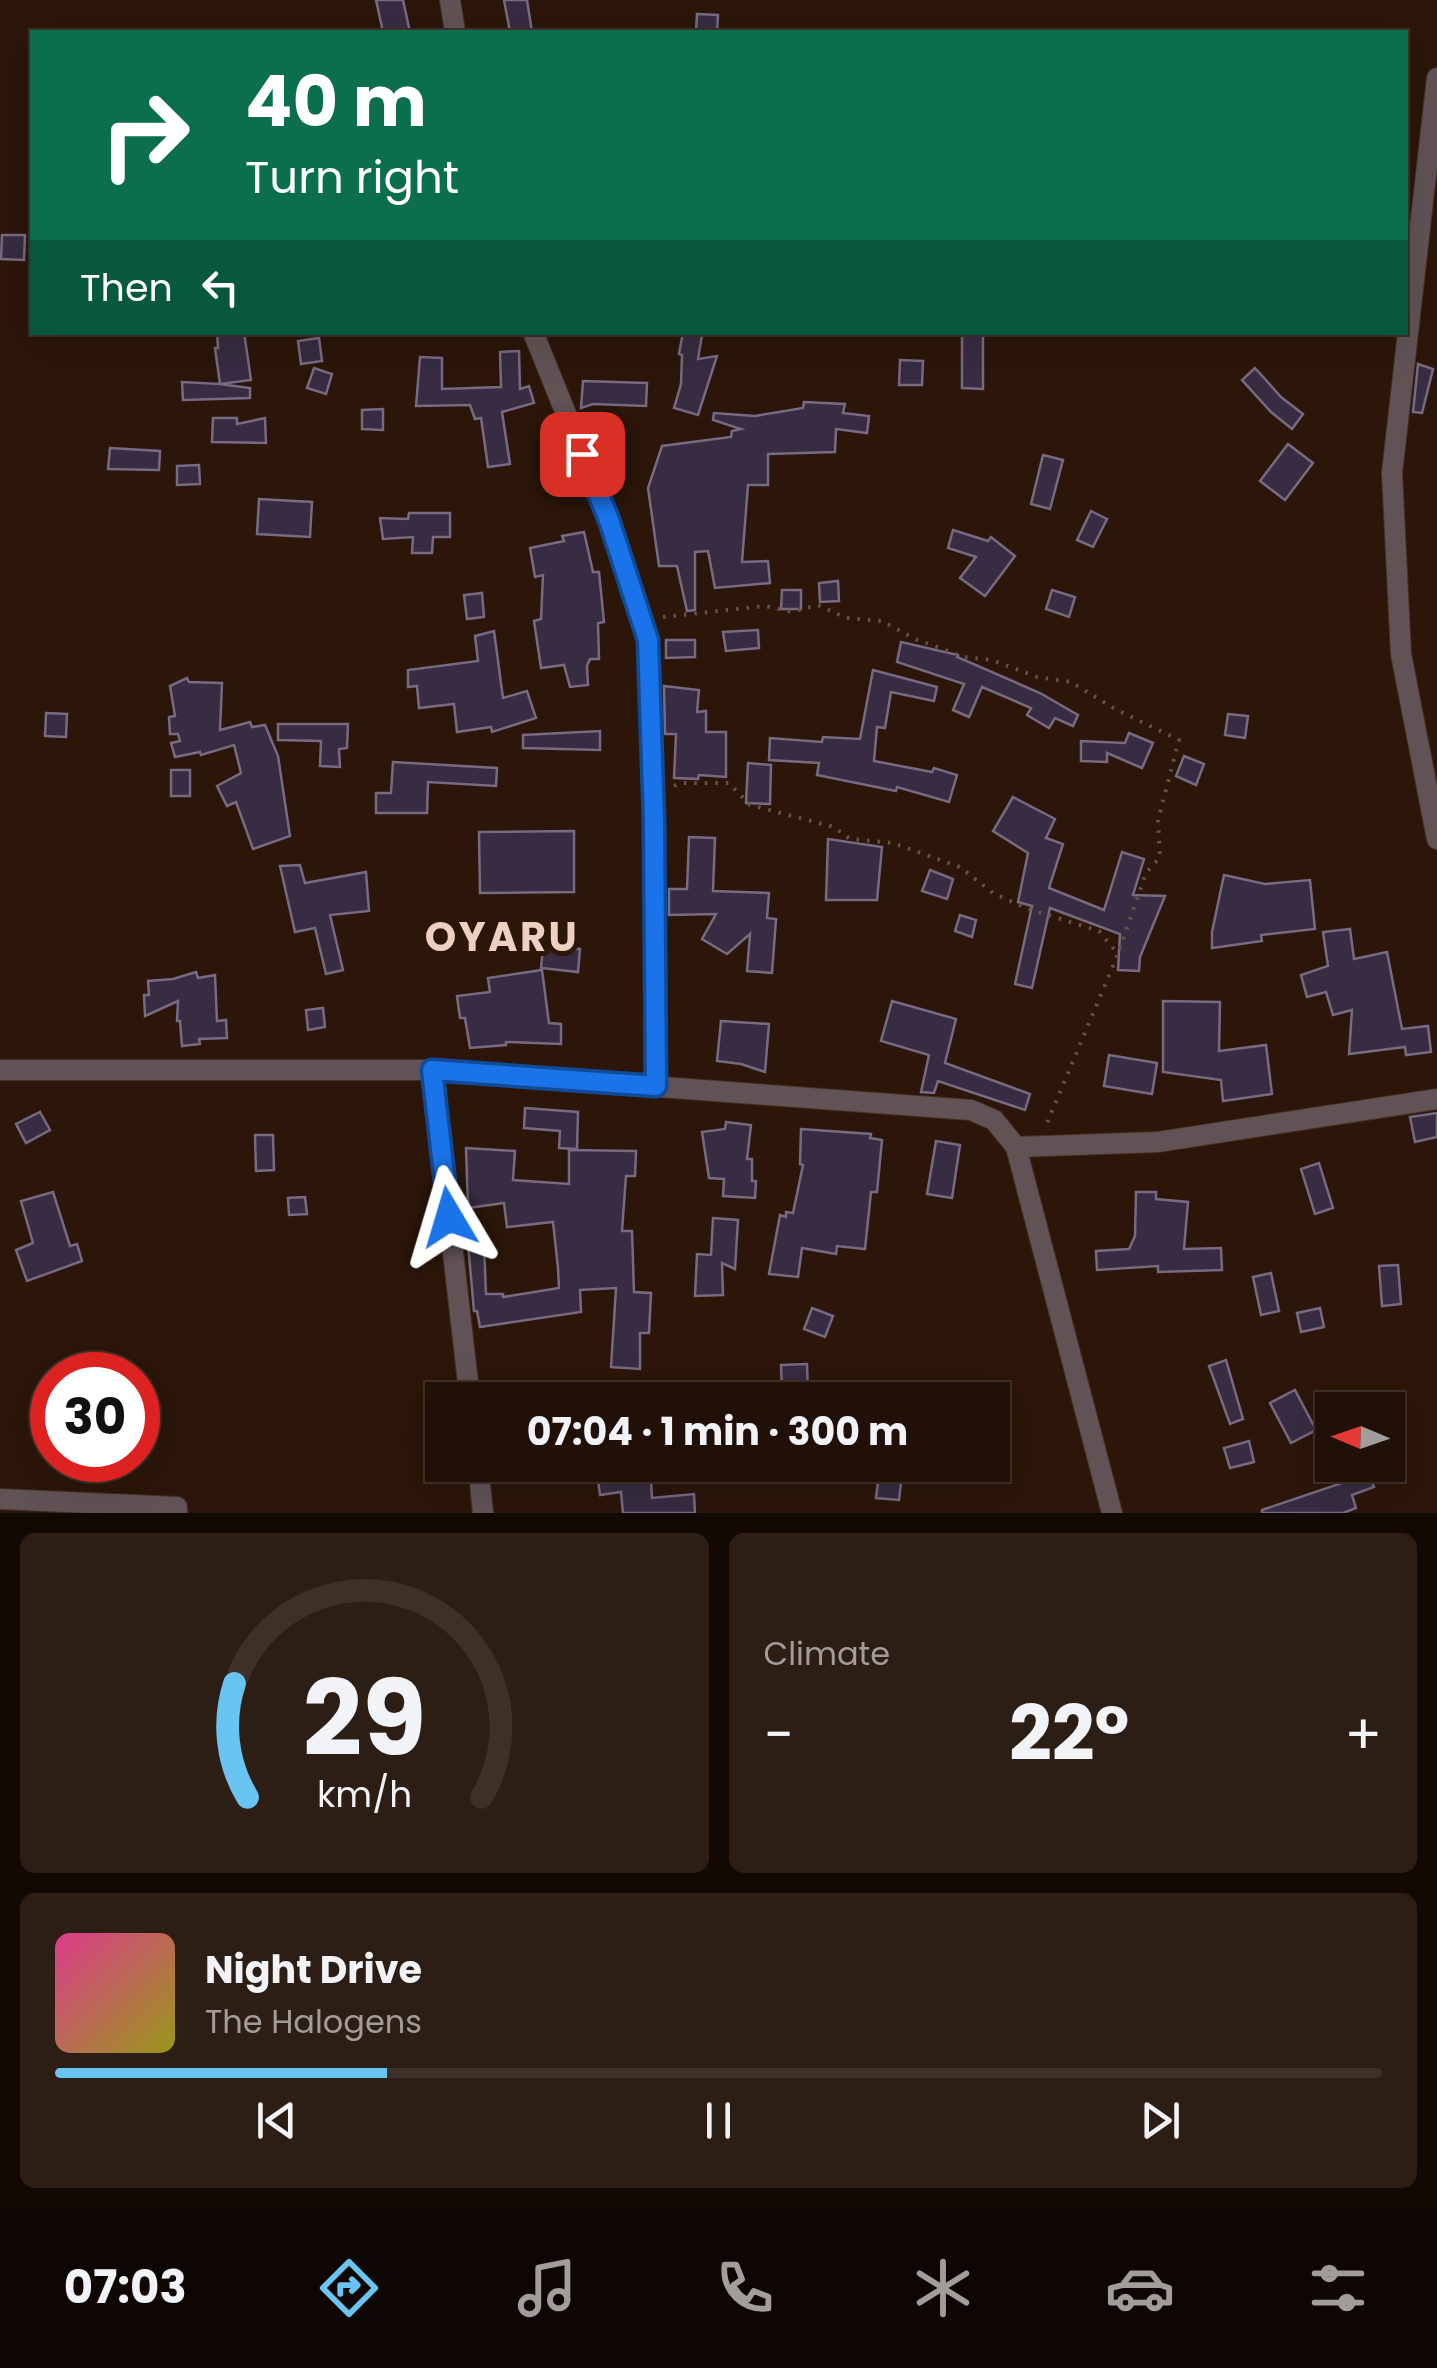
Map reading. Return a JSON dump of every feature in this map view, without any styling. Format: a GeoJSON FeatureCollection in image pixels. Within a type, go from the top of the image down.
{"type":"FeatureCollection","features":[{"type":"Feature","properties":{"kind":"street"},"geometry":{"type":"LineString","coordinates":[[450,0],[455,30]]}},
{"type":"Feature","properties":{"kind":"street"},"geometry":{"type":"LineString","coordinates":[[1408,333],[1437,78]]}},
{"type":"Feature","properties":{"kind":"street"},"geometry":{"type":"LineString","coordinates":[[534,335],[609,520],[648,640],[654,798],[656,1086]]}},
{"type":"Feature","properties":{"kind":"street"},"geometry":{"type":"LineString","coordinates":[[1408,335],[1392,473],[1401,654],[1437,839]]}},
{"type":"Feature","properties":{"kind":"street"},"geometry":{"type":"LineString","coordinates":[[0,1070],[432,1070],[972,1110],[994,1120],[1016,1147],[1112,1513]]}},
{"type":"Feature","properties":{"kind":"street"},"geometry":{"type":"LineString","coordinates":[[432,1070],[468,1382]]}},
{"type":"Feature","properties":{"kind":"street"},"geometry":{"type":"LineString","coordinates":[[1016,1147],[1158,1142],[1437,1099]]}},
{"type":"Feature","properties":{"kind":"street"},"geometry":{"type":"LineString","coordinates":[[480,1482],[484,1513]]}},
{"type":"Feature","properties":{"kind":"street"},"geometry":{"type":"LineString","coordinates":[[0,1499],[177,1507],[178,1513]]}},
{"type":"Feature","properties":{"kind":"path"},"geometry":{"type":"LineString","coordinates":[[642,620],[765,606],[792,612],[818,605],[846,618],[882,620],[914,639],[964,657],[992,660],[1037,677],[1071,682],[1114,709],[1179,740],[1158,820],[1160,857],[1146,873],[1118,954],[1048,1122],[1016,1147]]}},
{"type":"Feature","properties":{"kind":"path"},"geometry":{"type":"LineString","coordinates":[[654,798],[680,783],[729,783],[750,805],[834,827],[850,838],[893,843],[960,867],[993,893],[1028,909],[1099,931],[1118,954]]}},
{"type":"Feature","properties":{"kind":"building"},"geometry":{"type":"Polygon","coordinates":[[[376,0],[403,0],[410,30],[383,30],[376,0]]]}},
{"type":"Feature","properties":{"kind":"building"},"geometry":{"type":"Polygon","coordinates":[[[504,0],[527,0],[532,30],[510,30],[504,0]]]}},
{"type":"Feature","properties":{"kind":"building"},"geometry":{"type":"Polygon","coordinates":[[[697,14],[718,15],[717,30],[696,30],[697,14]]]}},
{"type":"Feature","properties":{"kind":"building"},"geometry":{"type":"Polygon","coordinates":[[[2,235],[25,235],[24,260],[1,259],[2,235]]]}},
{"type":"Feature","properties":{"kind":"building"},"geometry":{"type":"Polygon","coordinates":[[[217,335],[244,335],[251,380],[220,384],[217,335]]]}},
{"type":"Feature","properties":{"kind":"building"},"geometry":{"type":"Polygon","coordinates":[[[682,335],[702,335],[698,359],[717,356],[698,415],[674,408],[681,384],[682,335]]]}},
{"type":"Feature","properties":{"kind":"building"},"geometry":{"type":"Polygon","coordinates":[[[962,335],[982,335],[983,389],[962,388],[962,335]]]}},
{"type":"Feature","properties":{"kind":"building"},"geometry":{"type":"Polygon","coordinates":[[[319,338],[322,361],[301,364],[298,341],[319,338]]]}},
{"type":"Feature","properties":{"kind":"building"},"geometry":{"type":"Polygon","coordinates":[[[519,351],[520,389],[529,386],[534,403],[502,412],[510,464],[488,467],[481,418],[475,419],[470,405],[416,406],[420,357],[442,358],[442,389],[501,387],[500,352],[519,351]]]}},
{"type":"Feature","properties":{"kind":"building"},"geometry":{"type":"Polygon","coordinates":[[[900,360],[923,361],[922,385],[899,385],[900,360]]]}},
{"type":"Feature","properties":{"kind":"building"},"geometry":{"type":"Polygon","coordinates":[[[1418,364],[1433,369],[1422,413],[1413,412],[1418,364]]]}},
{"type":"Feature","properties":{"kind":"building"},"geometry":{"type":"Polygon","coordinates":[[[314,368],[332,374],[326,394],[307,388],[314,368]]]}},
{"type":"Feature","properties":{"kind":"building"},"geometry":{"type":"Polygon","coordinates":[[[1255,368],[1303,414],[1292,429],[1242,380],[1255,368]]]}},
{"type":"Feature","properties":{"kind":"building"},"geometry":{"type":"Polygon","coordinates":[[[583,381],[647,383],[646,406],[593,404],[581,408],[583,381]]]}},
{"type":"Feature","properties":{"kind":"building"},"geometry":{"type":"Polygon","coordinates":[[[182,382],[250,388],[250,398],[183,400],[182,382]]]}},
{"type":"Feature","properties":{"kind":"building"},"geometry":{"type":"Polygon","coordinates":[[[804,402],[845,404],[843,413],[869,416],[867,433],[836,429],[835,452],[768,454],[768,485],[748,485],[742,562],[768,561],[770,583],[715,588],[708,551],[695,552],[695,610],[687,611],[677,566],[659,566],[648,488],[662,446],[731,437],[732,431],[741,429],[713,420],[714,413],[755,416],[803,408],[804,402]]]}},
{"type":"Feature","properties":{"kind":"building"},"geometry":{"type":"Polygon","coordinates":[[[383,409],[383,430],[362,429],[362,410],[383,409]]]}},
{"type":"Feature","properties":{"kind":"building"},"geometry":{"type":"Polygon","coordinates":[[[213,418],[237,418],[237,424],[265,418],[266,443],[212,442],[213,418]]]}},
{"type":"Feature","properties":{"kind":"building"},"geometry":{"type":"Polygon","coordinates":[[[1288,444],[1313,463],[1285,500],[1260,481],[1288,444]]]}},
{"type":"Feature","properties":{"kind":"building"},"geometry":{"type":"Polygon","coordinates":[[[110,448],[160,451],[159,470],[108,469],[110,448]]]}},
{"type":"Feature","properties":{"kind":"building"},"geometry":{"type":"Polygon","coordinates":[[[1043,455],[1063,460],[1050,509],[1031,504],[1043,455]]]}},
{"type":"Feature","properties":{"kind":"building"},"geometry":{"type":"Polygon","coordinates":[[[199,465],[200,484],[177,485],[177,466],[199,465]]]}},
{"type":"Feature","properties":{"kind":"building"},"geometry":{"type":"Polygon","coordinates":[[[259,499],[312,502],[310,537],[257,534],[259,499]]]}},
{"type":"Feature","properties":{"kind":"building"},"geometry":{"type":"Polygon","coordinates":[[[1091,511],[1107,519],[1093,547],[1077,540],[1091,511]]]}},
{"type":"Feature","properties":{"kind":"building"},"geometry":{"type":"Polygon","coordinates":[[[409,513],[450,513],[450,537],[433,537],[432,553],[412,553],[413,537],[383,539],[380,518],[408,519],[409,513]]]}},
{"type":"Feature","properties":{"kind":"building"},"geometry":{"type":"Polygon","coordinates":[[[953,530],[988,541],[991,537],[1015,556],[985,596],[960,578],[976,557],[948,548],[953,530]]]}},
{"type":"Feature","properties":{"kind":"building"},"geometry":{"type":"Polygon","coordinates":[[[584,532],[593,572],[599,572],[604,622],[598,623],[599,659],[590,659],[587,666],[588,685],[570,687],[564,665],[541,668],[534,621],[541,619],[543,575],[535,577],[530,548],[584,532]]]}},
{"type":"Feature","properties":{"kind":"building"},"geometry":{"type":"Polygon","coordinates":[[[838,581],[839,601],[820,602],[819,583],[838,581]]]}},
{"type":"Feature","properties":{"kind":"building"},"geometry":{"type":"Polygon","coordinates":[[[782,590],[801,590],[801,609],[781,609],[782,590]]]}},
{"type":"Feature","properties":{"kind":"building"},"geometry":{"type":"Polygon","coordinates":[[[1052,590],[1075,597],[1069,617],[1046,609],[1052,590]]]}},
{"type":"Feature","properties":{"kind":"building"},"geometry":{"type":"Polygon","coordinates":[[[482,593],[484,617],[467,619],[464,595],[482,593]]]}},
{"type":"Feature","properties":{"kind":"building"},"geometry":{"type":"Polygon","coordinates":[[[758,630],[759,648],[726,651],[723,632],[758,630]]]}},
{"type":"Feature","properties":{"kind":"building"},"geometry":{"type":"Polygon","coordinates":[[[494,631],[503,698],[527,691],[536,718],[492,732],[491,727],[457,732],[454,704],[419,708],[417,686],[408,687],[408,670],[478,661],[475,636],[494,631]]]}},
{"type":"Feature","properties":{"kind":"building"},"geometry":{"type":"Polygon","coordinates":[[[666,640],[695,640],[695,657],[666,658],[666,640]]]}},
{"type":"Feature","properties":{"kind":"building"},"geometry":{"type":"Polygon","coordinates":[[[901,642],[958,655],[1078,715],[1073,726],[1055,718],[1049,728],[1027,715],[1031,708],[982,687],[969,717],[953,710],[964,684],[897,662],[901,642]]]}},
{"type":"Feature","properties":{"kind":"building"},"geometry":{"type":"Polygon","coordinates":[[[873,670],[937,687],[934,701],[891,692],[885,728],[877,727],[874,761],[932,772],[934,768],[957,775],[949,802],[897,787],[896,791],[817,775],[819,763],[769,760],[770,738],[822,742],[823,737],[860,739],[873,670]]]}},
{"type":"Feature","properties":{"kind":"building"},"geometry":{"type":"Polygon","coordinates":[[[187,678],[189,682],[222,683],[220,730],[250,722],[252,727],[265,725],[278,756],[290,836],[253,849],[236,802],[227,806],[217,786],[241,773],[234,745],[201,755],[200,752],[175,757],[171,743],[180,741],[178,734],[170,734],[169,717],[175,716],[170,686],[187,678]]]}},
{"type":"Feature","properties":{"kind":"building"},"geometry":{"type":"Polygon","coordinates":[[[664,686],[699,690],[697,712],[706,711],[706,732],[726,732],[726,777],[674,778],[676,734],[665,734],[664,686]]]}},
{"type":"Feature","properties":{"kind":"building"},"geometry":{"type":"Polygon","coordinates":[[[46,713],[67,714],[66,737],[45,736],[46,713]]]}},
{"type":"Feature","properties":{"kind":"building"},"geometry":{"type":"Polygon","coordinates":[[[1228,714],[1248,716],[1245,738],[1225,735],[1228,714]]]}},
{"type":"Feature","properties":{"kind":"building"},"geometry":{"type":"Polygon","coordinates":[[[278,724],[348,724],[347,748],[339,749],[340,767],[320,766],[321,741],[278,740],[278,724]]]}},
{"type":"Feature","properties":{"kind":"building"},"geometry":{"type":"Polygon","coordinates":[[[600,731],[600,750],[523,748],[523,735],[600,731]]]}},
{"type":"Feature","properties":{"kind":"building"},"geometry":{"type":"Polygon","coordinates":[[[1129,733],[1153,743],[1142,768],[1107,753],[1107,762],[1081,761],[1081,741],[1125,743],[1129,733]]]}},
{"type":"Feature","properties":{"kind":"building"},"geometry":{"type":"Polygon","coordinates":[[[1184,756],[1204,764],[1196,785],[1176,776],[1184,756]]]}},
{"type":"Feature","properties":{"kind":"building"},"geometry":{"type":"Polygon","coordinates":[[[393,762],[497,768],[496,786],[428,782],[427,813],[376,813],[376,793],[391,793],[393,762]]]}},
{"type":"Feature","properties":{"kind":"building"},"geometry":{"type":"Polygon","coordinates":[[[748,763],[771,765],[770,804],[746,803],[748,763]]]}},
{"type":"Feature","properties":{"kind":"building"},"geometry":{"type":"Polygon","coordinates":[[[171,770],[190,770],[190,796],[171,796],[171,770]]]}},
{"type":"Feature","properties":{"kind":"building"},"geometry":{"type":"Polygon","coordinates":[[[1013,797],[1055,819],[1046,838],[1063,844],[1049,888],[1104,910],[1122,852],[1144,859],[1133,895],[1165,896],[1140,957],[1139,971],[1118,970],[1120,934],[1050,908],[1032,988],[1015,984],[1032,906],[1018,902],[1028,853],[993,831],[1013,797]]]}},
{"type":"Feature","properties":{"kind":"building"},"geometry":{"type":"Polygon","coordinates":[[[574,831],[574,892],[480,893],[479,832],[574,831]]]}},
{"type":"Feature","properties":{"kind":"building"},"geometry":{"type":"Polygon","coordinates":[[[689,837],[715,838],[713,891],[769,893],[767,918],[776,919],[772,973],[747,971],[750,934],[727,954],[702,939],[716,914],[669,915],[669,889],[687,889],[689,837]]]}},
{"type":"Feature","properties":{"kind":"building"},"geometry":{"type":"Polygon","coordinates":[[[828,839],[882,847],[877,900],[826,900],[828,839]]]}},
{"type":"Feature","properties":{"kind":"building"},"geometry":{"type":"Polygon","coordinates":[[[300,865],[305,883],[366,872],[369,911],[330,915],[343,970],[326,974],[315,928],[295,932],[280,866],[300,865]]]}},
{"type":"Feature","properties":{"kind":"building"},"geometry":{"type":"Polygon","coordinates":[[[930,870],[953,879],[947,899],[922,891],[930,870]]]}},
{"type":"Feature","properties":{"kind":"building"},"geometry":{"type":"Polygon","coordinates":[[[1224,875],[1265,884],[1310,880],[1315,929],[1261,935],[1262,941],[1212,948],[1224,875]]]}},
{"type":"Feature","properties":{"kind":"building"},"geometry":{"type":"Polygon","coordinates":[[[960,915],[976,920],[972,937],[955,931],[960,915]]]}},
{"type":"Feature","properties":{"kind":"building"},"geometry":{"type":"Polygon","coordinates":[[[1350,929],[1354,959],[1387,952],[1402,1029],[1428,1026],[1431,1052],[1406,1055],[1405,1047],[1349,1054],[1352,1010],[1333,1015],[1326,992],[1307,997],[1301,975],[1328,966],[1323,932],[1350,929]]]}},
{"type":"Feature","properties":{"kind":"building"},"geometry":{"type":"Polygon","coordinates":[[[543,948],[580,949],[578,972],[541,968],[543,948]]]}},
{"type":"Feature","properties":{"kind":"building"},"geometry":{"type":"Polygon","coordinates":[[[542,970],[549,1023],[561,1024],[561,1044],[506,1042],[470,1048],[457,996],[490,992],[488,978],[542,970]]]}},
{"type":"Feature","properties":{"kind":"building"},"geometry":{"type":"Polygon","coordinates":[[[196,972],[198,978],[215,975],[217,1021],[226,1020],[227,1038],[199,1039],[200,1044],[182,1046],[178,1001],[145,1016],[144,995],[149,995],[148,981],[196,972]]]}},
{"type":"Feature","properties":{"kind":"building"},"geometry":{"type":"Polygon","coordinates":[[[892,1001],[956,1019],[945,1063],[1030,1094],[1025,1110],[938,1081],[934,1093],[921,1092],[929,1055],[881,1041],[892,1001]]]}},
{"type":"Feature","properties":{"kind":"building"},"geometry":{"type":"Polygon","coordinates":[[[1163,1001],[1220,1002],[1219,1051],[1266,1045],[1272,1094],[1223,1101],[1221,1080],[1163,1072],[1163,1001]]]}},
{"type":"Feature","properties":{"kind":"building"},"geometry":{"type":"Polygon","coordinates":[[[323,1008],[325,1027],[308,1030],[306,1010],[323,1008]]]}},
{"type":"Feature","properties":{"kind":"building"},"geometry":{"type":"Polygon","coordinates":[[[721,1021],[769,1024],[765,1072],[717,1061],[721,1021]]]}},
{"type":"Feature","properties":{"kind":"building"},"geometry":{"type":"Polygon","coordinates":[[[1109,1055],[1157,1063],[1152,1094],[1104,1086],[1109,1055]]]}},
{"type":"Feature","properties":{"kind":"building"},"geometry":{"type":"Polygon","coordinates":[[[525,1108],[578,1112],[577,1149],[559,1148],[560,1131],[524,1128],[525,1108]]]}},
{"type":"Feature","properties":{"kind":"building"},"geometry":{"type":"Polygon","coordinates":[[[40,1112],[50,1130],[26,1143],[16,1124],[40,1112]]]}},
{"type":"Feature","properties":{"kind":"building"},"geometry":{"type":"Polygon","coordinates":[[[1437,1113],[1437,1137],[1415,1142],[1410,1117],[1437,1113]]]}},
{"type":"Feature","properties":{"kind":"building"},"geometry":{"type":"Polygon","coordinates":[[[726,1122],[751,1125],[747,1159],[752,1159],[755,1198],[723,1196],[724,1179],[709,1178],[702,1132],[725,1129],[726,1122]]]}},
{"type":"Feature","properties":{"kind":"building"},"geometry":{"type":"Polygon","coordinates":[[[801,1129],[871,1134],[870,1138],[882,1140],[877,1192],[871,1192],[865,1249],[837,1246],[836,1254],[802,1248],[798,1277],[769,1274],[780,1215],[793,1213],[803,1165],[801,1129]]]}},
{"type":"Feature","properties":{"kind":"building"},"geometry":{"type":"Polygon","coordinates":[[[255,1135],[273,1135],[274,1170],[256,1171],[255,1135]]]}},
{"type":"Feature","properties":{"kind":"building"},"geometry":{"type":"Polygon","coordinates":[[[936,1141],[960,1145],[952,1198],[927,1194],[936,1141]]]}},
{"type":"Feature","properties":{"kind":"building"},"geometry":{"type":"Polygon","coordinates":[[[466,1148],[515,1151],[513,1180],[569,1184],[569,1150],[636,1151],[635,1176],[626,1176],[622,1231],[632,1231],[634,1292],[651,1293],[649,1333],[640,1333],[640,1369],[611,1367],[616,1288],[580,1290],[581,1312],[480,1327],[474,1311],[468,1244],[484,1244],[486,1294],[503,1297],[559,1288],[558,1268],[553,1222],[507,1227],[504,1203],[468,1208],[466,1148]]]}},
{"type":"Feature","properties":{"kind":"building"},"geometry":{"type":"Polygon","coordinates":[[[1319,1163],[1333,1208],[1315,1214],[1301,1169],[1319,1163]]]}},
{"type":"Feature","properties":{"kind":"building"},"geometry":{"type":"Polygon","coordinates":[[[53,1192],[70,1246],[77,1244],[82,1261],[27,1281],[16,1250],[33,1243],[21,1201],[53,1192]]]}},
{"type":"Feature","properties":{"kind":"building"},"geometry":{"type":"Polygon","coordinates":[[[1136,1192],[1156,1192],[1156,1199],[1188,1202],[1184,1249],[1221,1248],[1222,1270],[1158,1272],[1158,1266],[1097,1270],[1096,1251],[1129,1249],[1135,1236],[1136,1192]]]}},
{"type":"Feature","properties":{"kind":"building"},"geometry":{"type":"Polygon","coordinates":[[[305,1197],[307,1214],[289,1215],[288,1198],[305,1197]]]}},
{"type":"Feature","properties":{"kind":"building"},"geometry":{"type":"Polygon","coordinates":[[[713,1218],[738,1220],[735,1269],[722,1263],[723,1295],[695,1296],[697,1254],[711,1255],[713,1218]]]}},
{"type":"Feature","properties":{"kind":"building"},"geometry":{"type":"Polygon","coordinates":[[[1398,1265],[1401,1304],[1382,1306],[1379,1266],[1398,1265]]]}},
{"type":"Feature","properties":{"kind":"building"},"geometry":{"type":"Polygon","coordinates":[[[1271,1273],[1279,1311],[1261,1315],[1253,1277],[1271,1273]]]}},
{"type":"Feature","properties":{"kind":"building"},"geometry":{"type":"Polygon","coordinates":[[[812,1308],[833,1316],[825,1337],[804,1329],[812,1308]]]}},
{"type":"Feature","properties":{"kind":"building"},"geometry":{"type":"Polygon","coordinates":[[[1320,1308],[1324,1327],[1301,1332],[1297,1313],[1320,1308]]]}},
{"type":"Feature","properties":{"kind":"building"},"geometry":{"type":"Polygon","coordinates":[[[1226,1360],[1243,1419],[1230,1424],[1209,1366],[1226,1360]]]}},
{"type":"Feature","properties":{"kind":"building"},"geometry":{"type":"Polygon","coordinates":[[[807,1364],[808,1382],[782,1382],[781,1365],[807,1364]]]}},
{"type":"Feature","properties":{"kind":"building"},"geometry":{"type":"Polygon","coordinates":[[[1295,1390],[1315,1431],[1291,1443],[1270,1403],[1295,1390]]]}},
{"type":"Feature","properties":{"kind":"building"},"geometry":{"type":"Polygon","coordinates":[[[1249,1441],[1254,1462],[1230,1468],[1224,1448],[1249,1441]]]}},
{"type":"Feature","properties":{"kind":"building"},"geometry":{"type":"Polygon","coordinates":[[[598,1482],[651,1482],[652,1498],[694,1494],[695,1513],[623,1513],[621,1492],[600,1495],[598,1482]]]}},
{"type":"Feature","properties":{"kind":"building"},"geometry":{"type":"Polygon","coordinates":[[[878,1482],[901,1482],[899,1500],[876,1498],[878,1482]]]}},
{"type":"Feature","properties":{"kind":"building"},"geometry":{"type":"Polygon","coordinates":[[[1345,1482],[1372,1482],[1374,1487],[1352,1495],[1356,1508],[1343,1513],[1262,1510],[1345,1482]]]}},
{"type":"Feature","properties":{"kind":"district","name":"OYARU"},"geometry":{"type":"Point","coordinates":[502,937]}},
{"type":"Feature","properties":{"kind":"route"},"geometry":{"type":"LineString","coordinates":[[449,1217],[432,1070],[656,1086],[648,640],[609,520],[582,454]]}}]}
